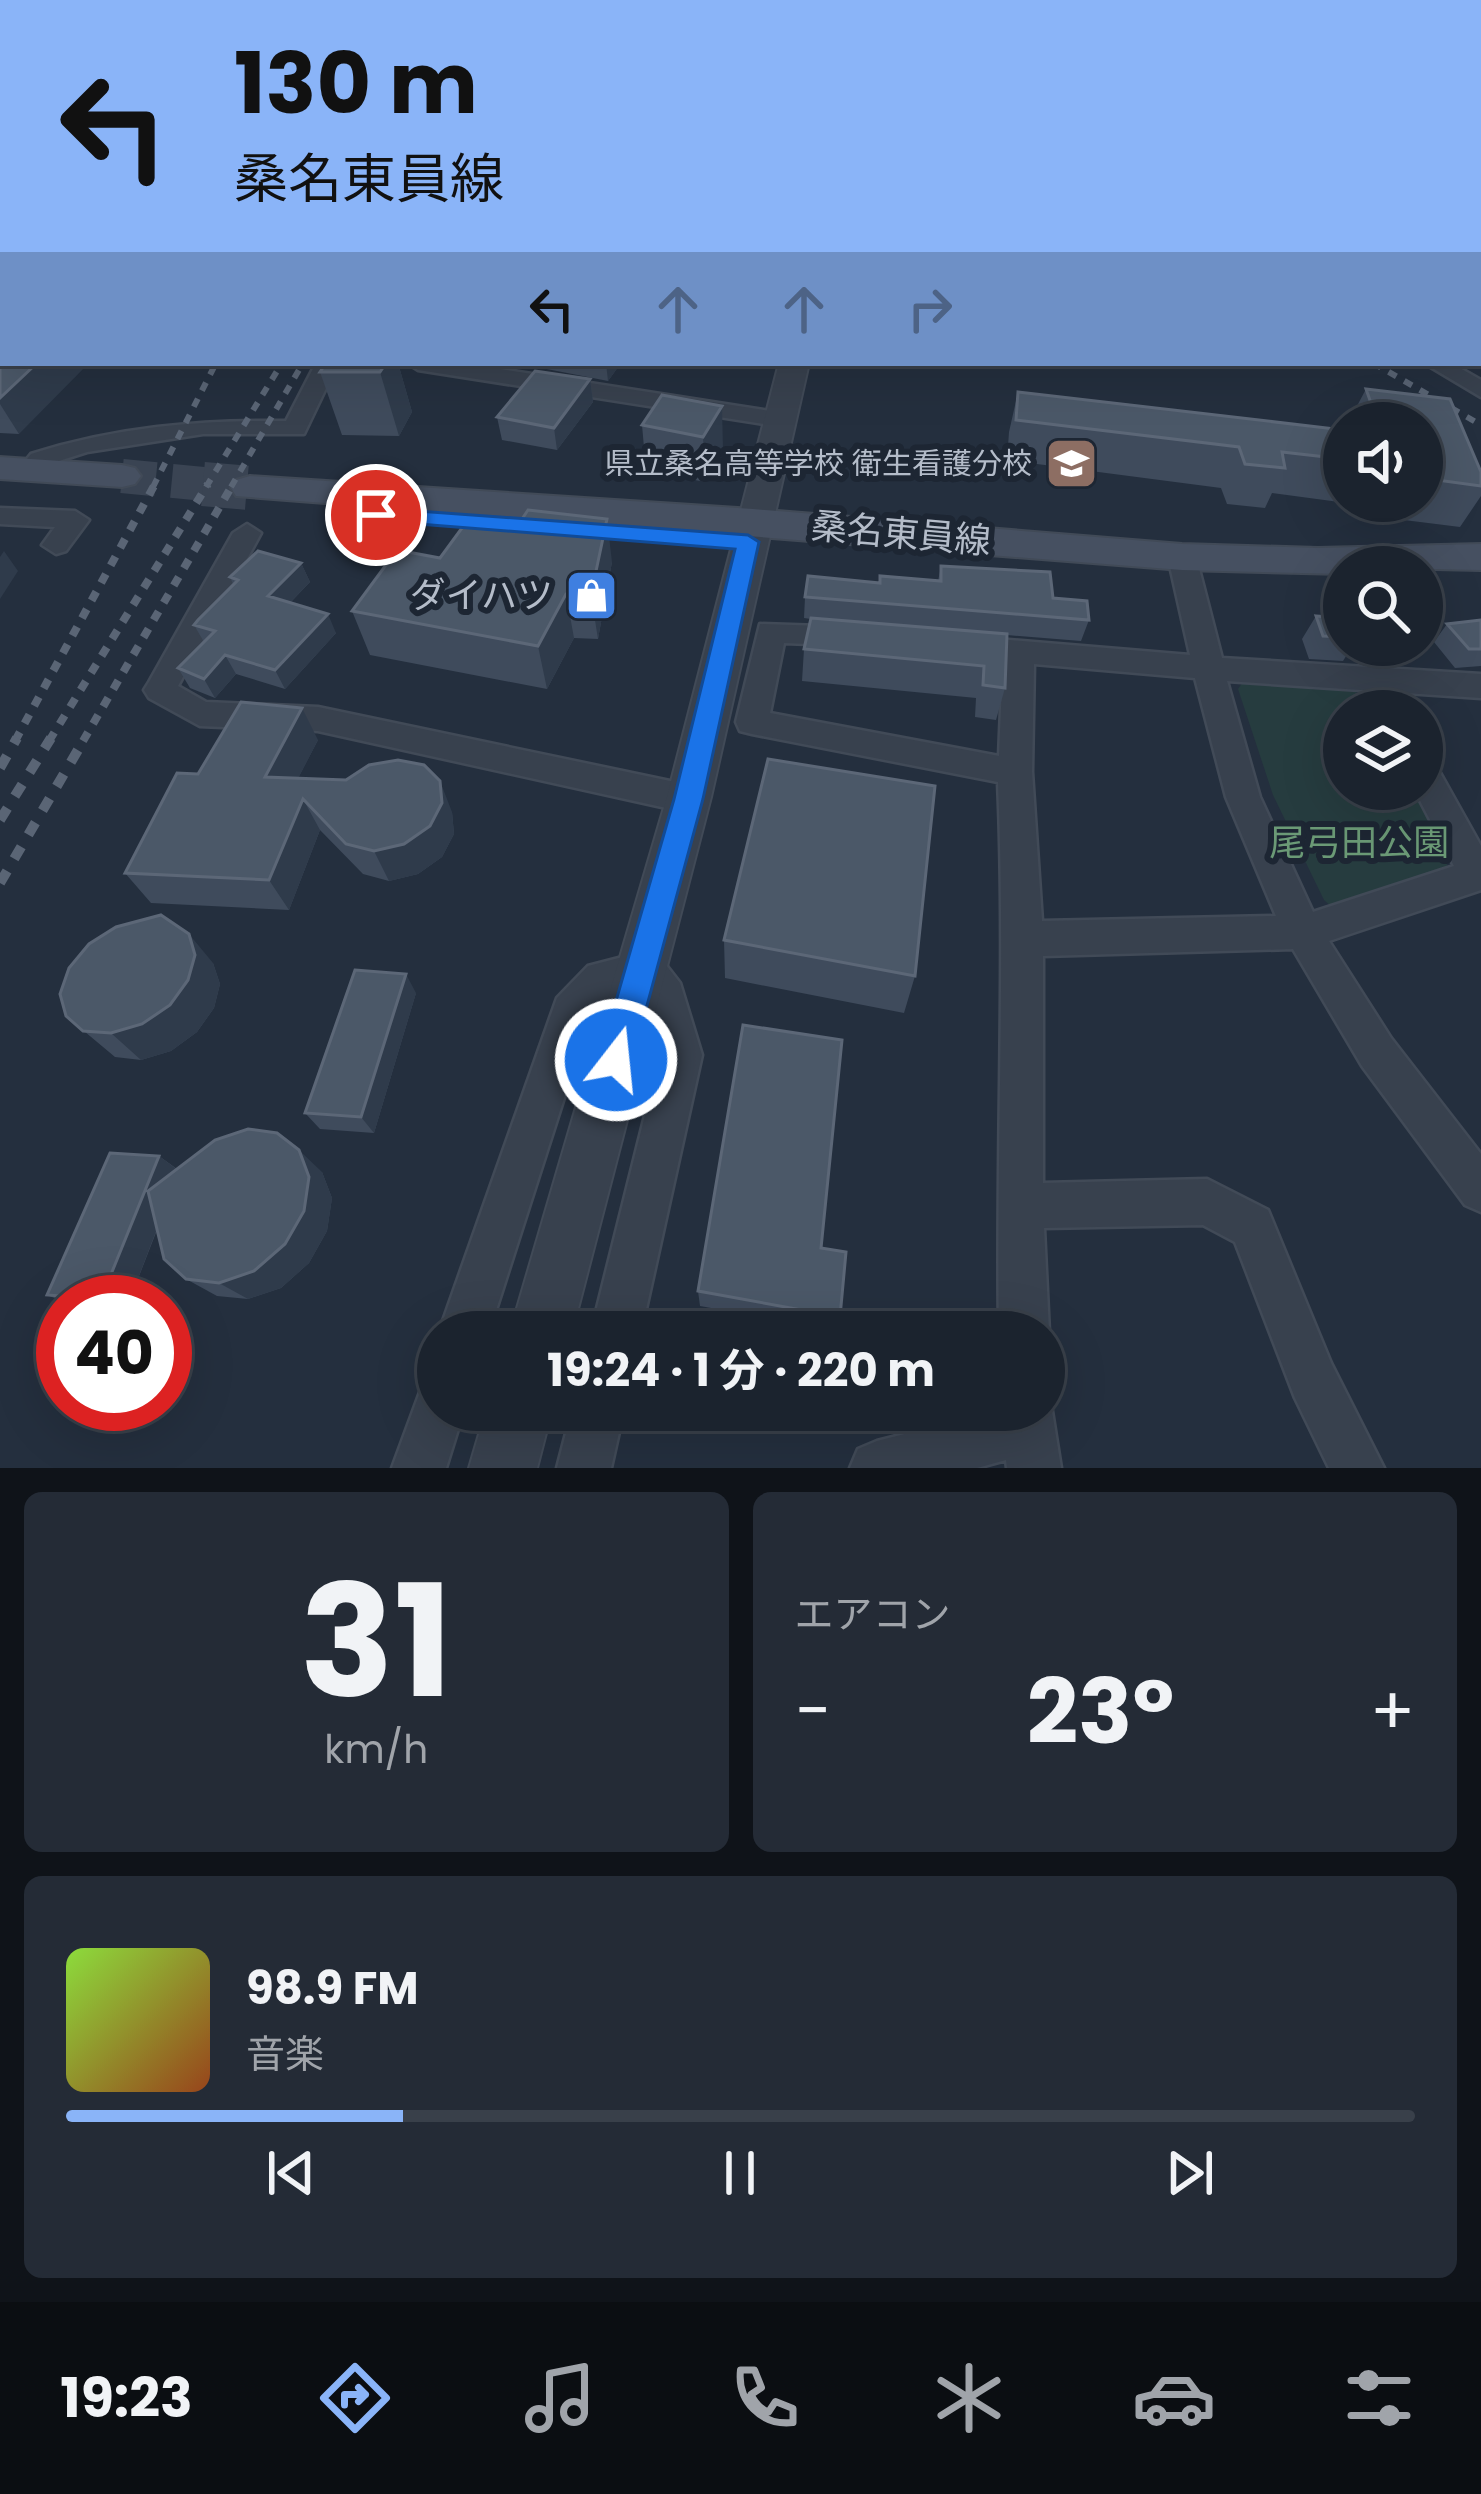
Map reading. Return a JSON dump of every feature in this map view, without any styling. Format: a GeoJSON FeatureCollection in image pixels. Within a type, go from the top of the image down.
{"type":"FeatureCollection","features":[{"type":"Feature","properties":{"kind":"main road"},"geometry":{"type":"LineString","coordinates":[[0,468],[116,487],[0,490]]}},
{"type":"Feature","properties":{"kind":"main road","name":"桑名東員線"},"geometry":{"type":"LineString","coordinates":[[245,509],[750,532],[1323,583]]}},
{"type":"Feature","properties":{"kind":"main road","name":"桑名東員線"},"geometry":{"type":"LineString","coordinates":[[1185,568],[1481,557]]}},
{"type":"Feature","properties":{"kind":"main road"},"geometry":{"type":"LineString","coordinates":[[1443,583],[1481,582]]}},
{"type":"Feature","properties":{"kind":"street"},"geometry":{"type":"LineString","coordinates":[[289,440],[326,366]]}},
{"type":"Feature","properties":{"kind":"street"},"geometry":{"type":"LineString","coordinates":[[437,366],[777,419]]}},
{"type":"Feature","properties":{"kind":"street"},"geometry":{"type":"LineString","coordinates":[[547,1311],[688,799],[793,366]]}},
{"type":"Feature","properties":{"kind":"street"},"geometry":{"type":"LineString","coordinates":[[1440,366],[1481,390]]}},
{"type":"Feature","properties":{"kind":"street"},"geometry":{"type":"LineString","coordinates":[[289,440],[336,393]]}},
{"type":"Feature","properties":{"kind":"street"},"geometry":{"type":"LineString","coordinates":[[40,459],[83,445],[203,427],[289,440]]}},
{"type":"Feature","properties":{"kind":"street"},"geometry":{"type":"LineString","coordinates":[[245,509],[160,690],[200,714],[318,719],[688,799]]}},
{"type":"Feature","properties":{"kind":"street"},"geometry":{"type":"LineString","coordinates":[[0,516],[75,520],[56,545]]}},
{"type":"Feature","properties":{"kind":"street"},"geometry":{"type":"LineString","coordinates":[[1185,568],[1206,667],[1242,796],[1304,932],[1381,1055],[1481,1189]]}},
{"type":"Feature","properties":{"kind":"street"},"geometry":{"type":"LineString","coordinates":[[884,641],[771,631],[752,722],[1015,772]]}},
{"type":"Feature","properties":{"kind":"street"},"geometry":{"type":"LineString","coordinates":[[929,645],[1206,667],[1346,690]]}},
{"type":"Feature","properties":{"kind":"street"},"geometry":{"type":"LineString","coordinates":[[1019,652],[1015,772],[1024,939],[1023,1311]]}},
{"type":"Feature","properties":{"kind":"street"},"geometry":{"type":"LineString","coordinates":[[1441,690],[1481,686]]}},
{"type":"Feature","properties":{"kind":"street"},"geometry":{"type":"LineString","coordinates":[[1024,939],[1304,932],[1479,874],[1443,809]]}},
{"type":"Feature","properties":{"kind":"street"},"geometry":{"type":"LineString","coordinates":[[471,1311],[571,1012],[602,980],[642,970],[659,981],[674,1016],[681,1055],[621,1311]]}},
{"type":"Feature","properties":{"kind":"street"},"geometry":{"type":"LineString","coordinates":[[1020,1206],[1207,1202],[1252,1226],[1312,1381],[1357,1468]]}},
{"type":"Feature","properties":{"kind":"street"},"geometry":{"type":"LineString","coordinates":[[419,1468],[431,1431]]}},
{"type":"Feature","properties":{"kind":"street"},"geometry":{"type":"LineString","coordinates":[[503,1468],[513,1431]]}},
{"type":"Feature","properties":{"kind":"street"},"geometry":{"type":"LineString","coordinates":[[584,1468],[593,1431]]}},
{"type":"Feature","properties":{"kind":"street"},"geometry":{"type":"LineString","coordinates":[[877,1468],[1029,1436]]}},
{"type":"Feature","properties":{"kind":"green space","name":"尾弓田公園"},"geometry":{"type":"Polygon","coordinates":[[[1245,679],[1354,690],[1323,690],[1323,810],[1424,810],[1446,852],[1447,866],[1333,908],[1324,900],[1273,795],[1238,689],[1245,679]]]}},
{"type":"Feature","properties":{"kind":"building"},"geometry":{"type":"Polygon","coordinates":[[[0,366],[34,366],[0,398],[0,366]]]}},
{"type":"Feature","properties":{"kind":"building"},"geometry":{"type":"Polygon","coordinates":[[[324,366],[384,366],[380,372],[320,372],[324,366]]]}},
{"type":"Feature","properties":{"kind":"building"},"geometry":{"type":"Polygon","coordinates":[[[535,371],[590,379],[554,428],[497,417],[535,371]]]}},
{"type":"Feature","properties":{"kind":"building"},"geometry":{"type":"Polygon","coordinates":[[[1366,389],[1450,399],[1481,472],[1481,486],[1443,481],[1443,402],[1371,402],[1366,389]]]}},
{"type":"Feature","properties":{"kind":"building"},"geometry":{"type":"Polygon","coordinates":[[[1018,392],[1323,428],[1323,457],[1282,452],[1285,468],[1245,464],[1239,447],[1016,420],[1018,392]]]}},
{"type":"Feature","properties":{"kind":"building"},"geometry":{"type":"Polygon","coordinates":[[[662,395],[722,406],[703,437],[642,425],[662,395]]]}},
{"type":"Feature","properties":{"kind":"building"},"geometry":{"type":"Polygon","coordinates":[[[528,510],[607,519],[591,595],[566,594],[538,646],[352,611],[397,550],[440,558],[470,517],[518,525],[528,510]]]}},
{"type":"Feature","properties":{"kind":"building"},"geometry":{"type":"Polygon","coordinates":[[[258,551],[301,563],[268,596],[328,614],[275,670],[225,655],[204,679],[178,668],[215,631],[194,625],[238,580],[230,577],[258,551]]]}},
{"type":"Feature","properties":{"kind":"building"},"geometry":{"type":"Polygon","coordinates":[[[941,566],[1050,572],[1053,598],[1087,601],[1089,620],[805,597],[808,576],[880,583],[880,576],[941,581],[941,566]]]}},
{"type":"Feature","properties":{"kind":"building"},"geometry":{"type":"Polygon","coordinates":[[[811,618],[1007,634],[1005,688],[983,685],[984,666],[804,649],[811,618]]]}},
{"type":"Feature","properties":{"kind":"building"},"geometry":{"type":"Polygon","coordinates":[[[1481,620],[1481,649],[1469,649],[1447,624],[1481,620]]]}},
{"type":"Feature","properties":{"kind":"building"},"geometry":{"type":"Polygon","coordinates":[[[241,702],[302,708],[265,777],[346,780],[369,765],[398,760],[424,765],[440,781],[442,803],[430,826],[404,844],[374,851],[346,844],[303,799],[269,880],[125,873],[177,773],[198,774],[241,702]]]}},
{"type":"Feature","properties":{"kind":"building"},"geometry":{"type":"Polygon","coordinates":[[[768,759],[935,786],[915,976],[724,940],[768,759]]]}},
{"type":"Feature","properties":{"kind":"building"},"geometry":{"type":"Polygon","coordinates":[[[161,915],[189,934],[195,955],[188,980],[170,1005],[142,1024],[111,1033],[83,1031],[66,1016],[60,994],[69,968],[89,944],[116,927],[161,915]]]}},
{"type":"Feature","properties":{"kind":"building"},"geometry":{"type":"Polygon","coordinates":[[[355,970],[406,974],[361,1117],[305,1113],[355,970]]]}},
{"type":"Feature","properties":{"kind":"building"},"geometry":{"type":"Polygon","coordinates":[[[743,1025],[842,1040],[821,1248],[846,1252],[841,1311],[807,1311],[698,1291],[743,1025]]]}},
{"type":"Feature","properties":{"kind":"building"},"geometry":{"type":"Polygon","coordinates":[[[248,1129],[277,1133],[299,1150],[309,1177],[304,1211],[285,1244],[254,1271],[219,1283],[192,1280],[192,1275],[182,1275],[164,1259],[148,1191],[215,1140],[248,1129]]]}},
{"type":"Feature","properties":{"kind":"building"},"geometry":{"type":"Polygon","coordinates":[[[110,1153],[159,1156],[111,1275],[56,1275],[110,1153]]]}},
{"type":"Feature","properties":{"kind":"tunnel"},"geometry":{"type":"LineString","coordinates":[[122,476],[212,485]]}},
{"type":"Feature","properties":{"kind":"tunnel"},"geometry":{"type":"LineString","coordinates":[[203,484],[212,485]]}},
{"type":"Feature","properties":{"kind":"tunnel"},"geometry":{"type":"LineString","coordinates":[[212,485],[250,488]]}},
{"type":"Feature","properties":{"kind":"tunnel"},"geometry":{"type":"LineString","coordinates":[[212,485],[235,487]]}},
{"type":"Feature","properties":{"kind":"railway"},"geometry":{"type":"LineString","coordinates":[[153,487],[214,366]]}},
{"type":"Feature","properties":{"kind":"railway"},"geometry":{"type":"LineString","coordinates":[[206,487],[280,366]]}},
{"type":"Feature","properties":{"kind":"railway"},"geometry":{"type":"LineString","coordinates":[[231,487],[301,366]]}},
{"type":"Feature","properties":{"kind":"railway"},"geometry":{"type":"LineString","coordinates":[[1378,366],[1481,425]]}},
{"type":"Feature","properties":{"kind":"railway"},"geometry":{"type":"LineString","coordinates":[[15,741],[155,484]]}},
{"type":"Feature","properties":{"kind":"railway"},"geometry":{"type":"LineString","coordinates":[[49,741],[208,484]]}},
{"type":"Feature","properties":{"kind":"railway"},"geometry":{"type":"LineString","coordinates":[[83,741],[233,484]]}},
{"type":"Feature","properties":{"kind":"railway"},"geometry":{"type":"LineString","coordinates":[[0,768],[17,738]]}},
{"type":"Feature","properties":{"kind":"railway"},"geometry":{"type":"LineString","coordinates":[[0,820],[51,738]]}},
{"type":"Feature","properties":{"kind":"railway"},"geometry":{"type":"LineString","coordinates":[[0,883],[85,738]]}},
{"type":"Feature","properties":{"kind":"place","name":"県立桑名高等学校 衛生看護分校"},"geometry":{"type":"Point","coordinates":[1071,464]}},
{"type":"Feature","properties":{"kind":"place","name":"ダイハツ"},"geometry":{"type":"Point","coordinates":[592,595]}},
{"type":"Feature","properties":{"kind":"route"},"geometry":{"type":"LineString","coordinates":[[376,515],[748,542],[688,799],[616,1060]]}}]}
